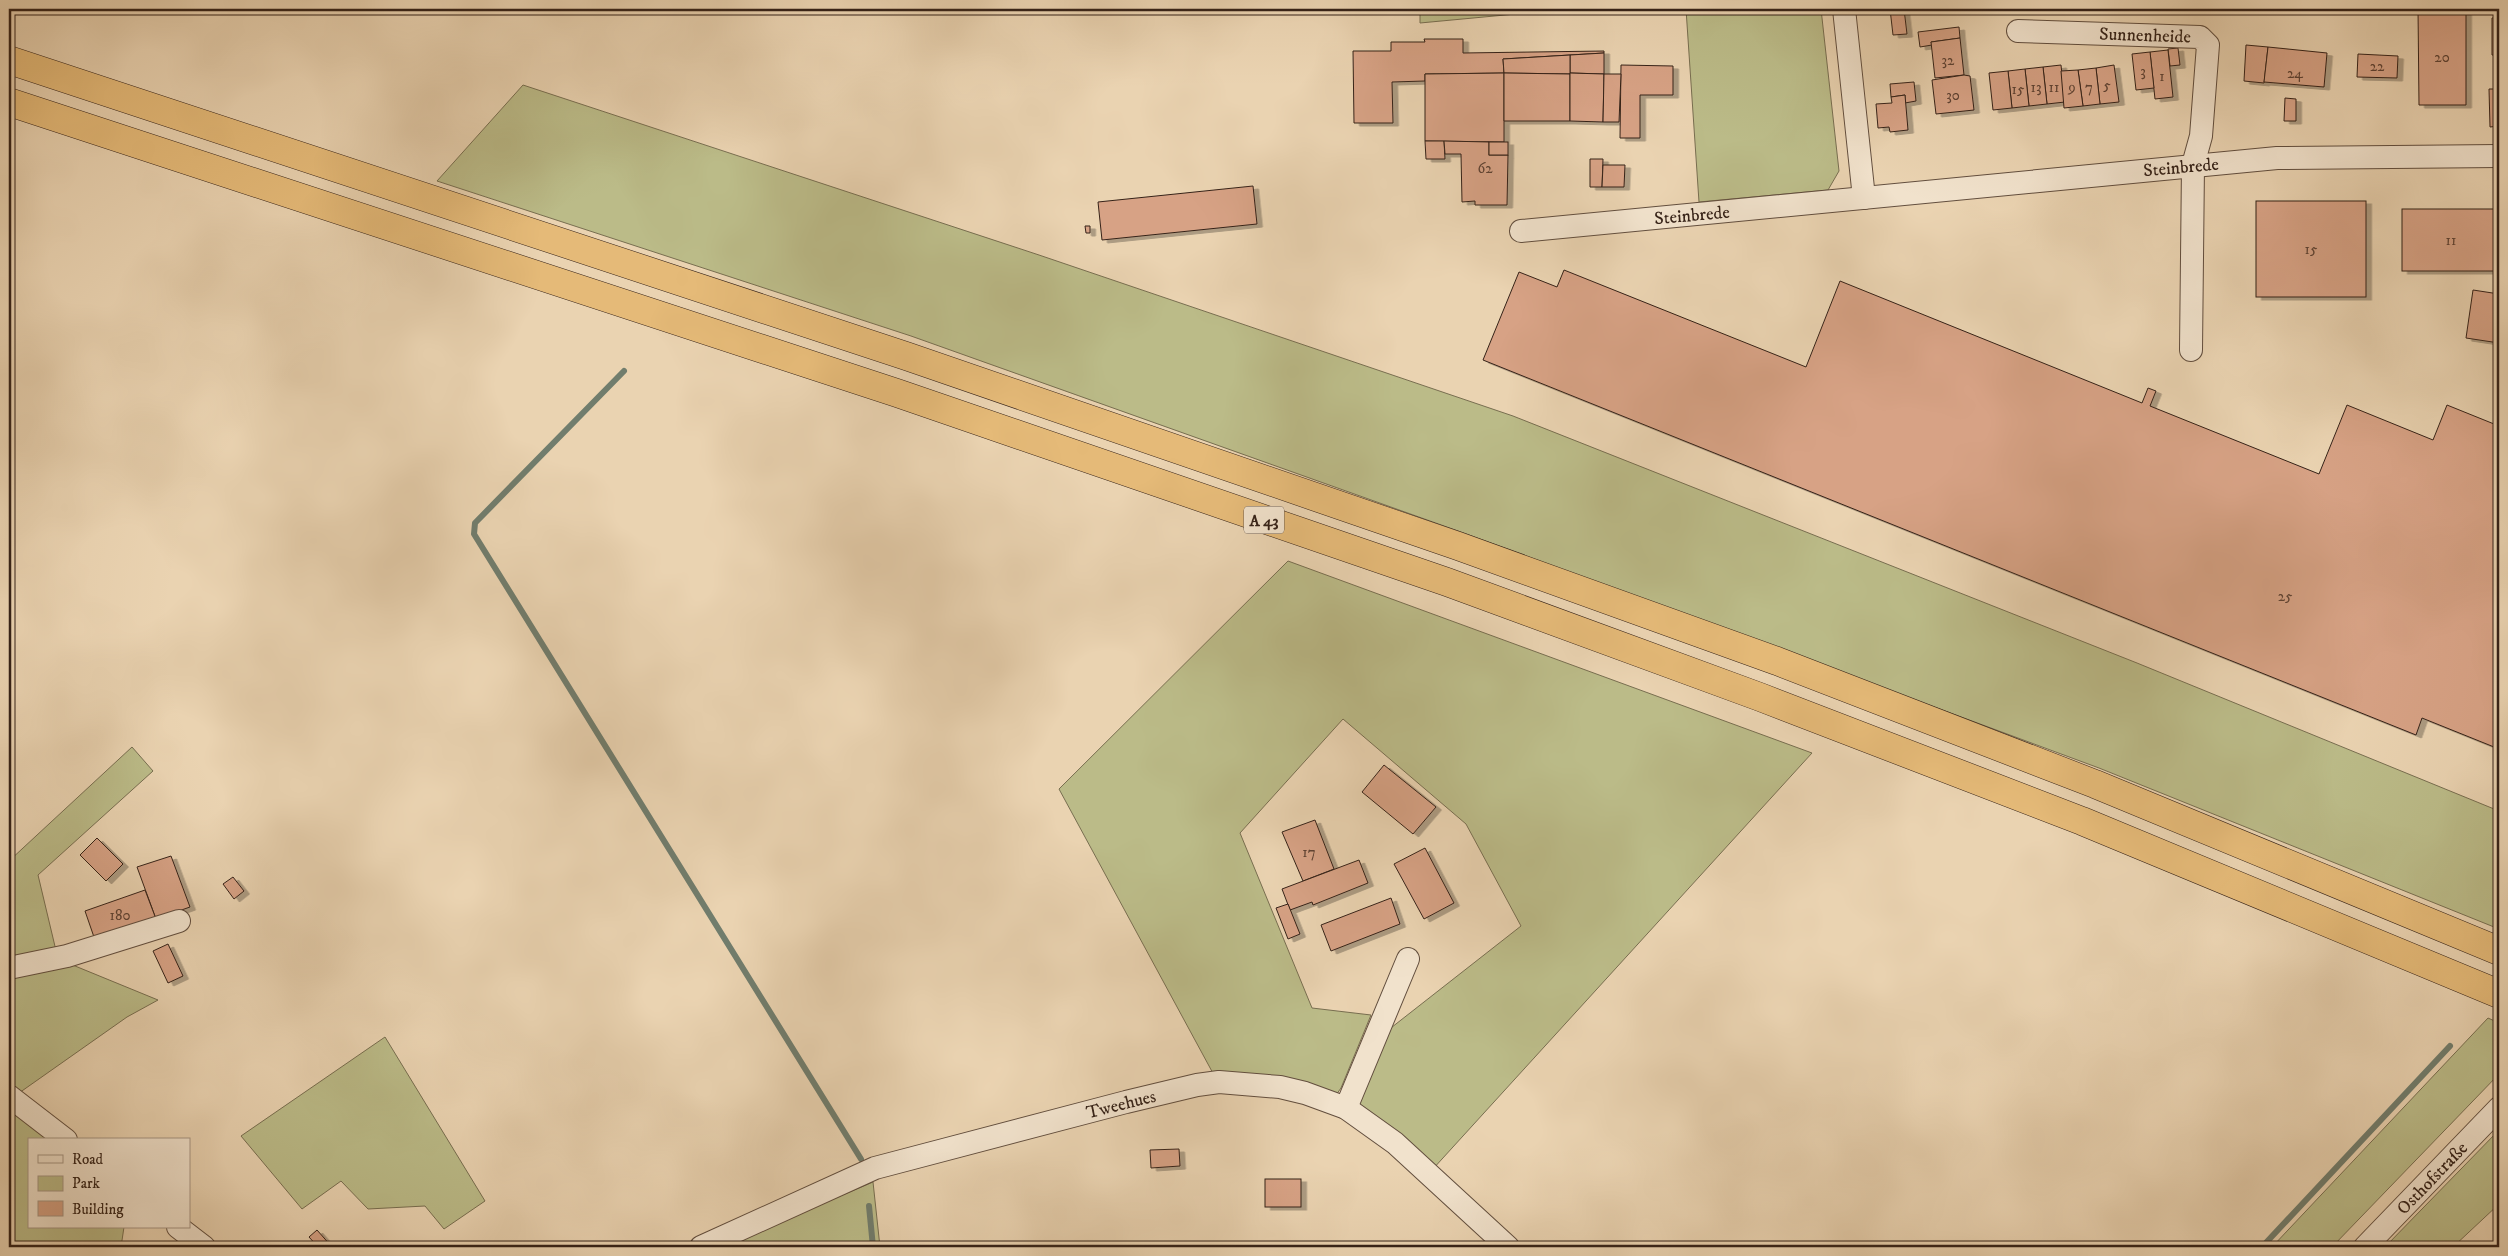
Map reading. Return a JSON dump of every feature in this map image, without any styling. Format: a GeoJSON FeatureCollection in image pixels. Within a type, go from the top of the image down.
{"type":"FeatureCollection","features":[{"type":"Feature","properties":{"kind":"highway","name":"A 43"},"geometry":{"type":"LineString","coordinates":[[9,60],[906,356],[1458,546],[1776,661],[2077,776],[2499,951]]}},
{"type":"Feature","properties":{"kind":"highway","name":"A 43"},"geometry":{"type":"LineString","coordinates":[[9,102],[897,393],[1447,582],[1760,697],[2082,821],[2499,994]]}},
{"type":"Feature","properties":{"kind":"street"},"geometry":{"type":"LineString","coordinates":[[1844,9],[1864,198]]}},
{"type":"Feature","properties":{"kind":"street","name":"Sunnenheide"},"geometry":{"type":"LineString","coordinates":[[2018,30],[2200,37],[2208,45],[2201,136],[2193,165],[2192,350]]}},
{"type":"Feature","properties":{"kind":"street","name":"Steinbrede"},"geometry":{"type":"LineString","coordinates":[[1521,231],[2277,158],[2499,156]]}},
{"type":"Feature","properties":{"kind":"street"},"geometry":{"type":"LineString","coordinates":[[9,968],[67,956],[179,921]]}},
{"type":"Feature","properties":{"kind":"street"},"geometry":{"type":"LineString","coordinates":[[1346,1108],[1408,959]]}},
{"type":"Feature","properties":{"kind":"street","name":"Tweehues"},"geometry":{"type":"LineString","coordinates":[[701,1247],[876,1168],[1197,1085],[1246,1083],[1280,1087],[1305,1093],[1346,1108],[1395,1143],[1508,1247]]}},
{"type":"Feature","properties":{"kind":"street"},"geometry":{"type":"LineString","coordinates":[[9,1096],[63,1138]]}},
{"type":"Feature","properties":{"kind":"street","name":"Osthofstraße"},"geometry":{"type":"LineString","coordinates":[[2365,1247],[2499,1108]]}},
{"type":"Feature","properties":{"kind":"street"},"geometry":{"type":"LineString","coordinates":[[179,1228],[204,1247]]}},
{"type":"Feature","properties":{"kind":"green space"},"geometry":{"type":"Polygon","coordinates":[[[1420,9],[1569,9],[1420,23],[1420,9]]]}},
{"type":"Feature","properties":{"kind":"green space"},"geometry":{"type":"Polygon","coordinates":[[[1686,9],[1821,9],[1839,171],[1828,190],[1699,202],[1686,9]]]}},
{"type":"Feature","properties":{"kind":"green space"},"geometry":{"type":"Polygon","coordinates":[[[523,85],[1039,255],[1513,416],[2137,663],[2499,811],[2499,929],[2099,768],[1461,532],[911,336],[437,181],[523,85]]]}},
{"type":"Feature","properties":{"kind":"green space"},"geometry":{"type":"Polygon","coordinates":[[[1288,561],[1812,753],[1432,1170],[1357,1104],[1387,1031],[1521,926],[1466,824],[1343,719],[1240,833],[1312,1008],[1371,1015],[1341,1088],[1336,1095],[1215,1077],[1059,789],[1288,561]]]}},
{"type":"Feature","properties":{"kind":"green space"},"geometry":{"type":"Polygon","coordinates":[[[132,747],[153,771],[38,875],[58,959],[158,1000],[127,1017],[19,1093],[9,1085],[9,861],[132,747]]]}},
{"type":"Feature","properties":{"kind":"green space"},"geometry":{"type":"Polygon","coordinates":[[[2488,1018],[2499,1023],[2499,1074],[2332,1247],[2272,1247],[2488,1018]]]}},
{"type":"Feature","properties":{"kind":"green space"},"geometry":{"type":"Polygon","coordinates":[[[385,1037],[485,1201],[444,1229],[425,1206],[368,1209],[341,1181],[302,1209],[241,1136],[385,1037]]]}},
{"type":"Feature","properties":{"kind":"green space"},"geometry":{"type":"Polygon","coordinates":[[[9,1105],[50,1138],[28,1138],[28,1228],[124,1228],[121,1247],[9,1247],[9,1105]]]}},
{"type":"Feature","properties":{"kind":"green space"},"geometry":{"type":"Polygon","coordinates":[[[2499,1130],[2499,1204],[2453,1247],[2385,1247],[2499,1130]]]}},
{"type":"Feature","properties":{"kind":"green space"},"geometry":{"type":"Polygon","coordinates":[[[873,1182],[880,1247],[720,1247],[873,1182]]]}},
{"type":"Feature","properties":{"kind":"building"},"geometry":{"type":"Polygon","coordinates":[[[1890,9],[1904,9],[1907,34],[1893,35],[1890,9]]]}},
{"type":"Feature","properties":{"kind":"building"},"geometry":{"type":"Polygon","coordinates":[[[2418,9],[2466,9],[2466,105],[2419,105],[2418,9]]]}},
{"type":"Feature","properties":{"kind":"building"},"geometry":{"type":"Polygon","coordinates":[[[2499,17],[2499,55],[2492,55],[2492,18],[2499,17]]]}},
{"type":"Feature","properties":{"kind":"building"},"geometry":{"type":"Polygon","coordinates":[[[1959,27],[1960,38],[1931,42],[1932,45],[1920,47],[1918,32],[1959,27]]]}},
{"type":"Feature","properties":{"kind":"building"},"geometry":{"type":"Polygon","coordinates":[[[1960,38],[1964,75],[1935,78],[1931,42],[1960,38]]]}},
{"type":"Feature","properties":{"kind":"building"},"geometry":{"type":"Polygon","coordinates":[[[1424,39],[1463,39],[1463,53],[1604,51],[1604,53],[1503,59],[1504,73],[1425,74],[1425,81],[1392,82],[1393,123],[1354,123],[1353,51],[1391,51],[1391,42],[1425,42],[1424,39]]]}},
{"type":"Feature","properties":{"kind":"building"},"geometry":{"type":"Polygon","coordinates":[[[2246,45],[2268,47],[2264,83],[2244,81],[2246,45]]]}},
{"type":"Feature","properties":{"kind":"building"},"geometry":{"type":"Polygon","coordinates":[[[2268,47],[2327,53],[2324,87],[2264,82],[2268,47]]]}},
{"type":"Feature","properties":{"kind":"building"},"geometry":{"type":"Polygon","coordinates":[[[2178,48],[2180,65],[2170,66],[2168,49],[2178,48]]]}},
{"type":"Feature","properties":{"kind":"building"},"geometry":{"type":"Polygon","coordinates":[[[2168,50],[2173,97],[2155,99],[2150,52],[2168,50]]]}},
{"type":"Feature","properties":{"kind":"building"},"geometry":{"type":"Polygon","coordinates":[[[2150,52],[2154,88],[2136,90],[2132,54],[2150,52]]]}},
{"type":"Feature","properties":{"kind":"building"},"geometry":{"type":"Polygon","coordinates":[[[1604,53],[1604,74],[1570,73],[1570,55],[1604,53]]]}},
{"type":"Feature","properties":{"kind":"building"},"geometry":{"type":"Polygon","coordinates":[[[2358,54],[2398,56],[2397,78],[2357,77],[2358,54]]]}},
{"type":"Feature","properties":{"kind":"building"},"geometry":{"type":"Polygon","coordinates":[[[1570,55],[1570,74],[1504,73],[1503,59],[1570,55]]]}},
{"type":"Feature","properties":{"kind":"building"},"geometry":{"type":"Polygon","coordinates":[[[1621,65],[1673,66],[1673,95],[1640,95],[1640,138],[1620,138],[1621,65]]]}},
{"type":"Feature","properties":{"kind":"building"},"geometry":{"type":"Polygon","coordinates":[[[2061,65],[2065,102],[2047,104],[2043,67],[2061,65]]]}},
{"type":"Feature","properties":{"kind":"building"},"geometry":{"type":"Polygon","coordinates":[[[2114,65],[2119,102],[2100,104],[2096,68],[2114,65]]]}},
{"type":"Feature","properties":{"kind":"building"},"geometry":{"type":"Polygon","coordinates":[[[2043,67],[2047,104],[2029,106],[2025,69],[2043,67]]]}},
{"type":"Feature","properties":{"kind":"building"},"geometry":{"type":"Polygon","coordinates":[[[2096,68],[2100,104],[2083,106],[2078,70],[2096,68]]]}},
{"type":"Feature","properties":{"kind":"building"},"geometry":{"type":"Polygon","coordinates":[[[2025,69],[2029,106],[2012,108],[2008,71],[2025,69]]]}},
{"type":"Feature","properties":{"kind":"building"},"geometry":{"type":"Polygon","coordinates":[[[2078,70],[2083,106],[2064,108],[2061,71],[2078,70]]]}},
{"type":"Feature","properties":{"kind":"building"},"geometry":{"type":"Polygon","coordinates":[[[2008,71],[2012,108],[1993,110],[1989,73],[2008,71]]]}},
{"type":"Feature","properties":{"kind":"building"},"geometry":{"type":"Polygon","coordinates":[[[1504,73],[1504,142],[1425,141],[1425,74],[1504,73]]]}},
{"type":"Feature","properties":{"kind":"building"},"geometry":{"type":"Polygon","coordinates":[[[1504,73],[1570,74],[1570,121],[1504,121],[1504,73]]]}},
{"type":"Feature","properties":{"kind":"building"},"geometry":{"type":"Polygon","coordinates":[[[1570,73],[1604,74],[1603,122],[1570,121],[1570,73]]]}},
{"type":"Feature","properties":{"kind":"building"},"geometry":{"type":"Polygon","coordinates":[[[1604,74],[1621,74],[1619,122],[1603,122],[1604,74]]]}},
{"type":"Feature","properties":{"kind":"building"},"geometry":{"type":"Polygon","coordinates":[[[1964,75],[1970,76],[1974,110],[1936,114],[1932,80],[1964,75]]]}},
{"type":"Feature","properties":{"kind":"building"},"geometry":{"type":"Polygon","coordinates":[[[1914,82],[1916,101],[1905,103],[1905,95],[1891,97],[1890,84],[1914,82]]]}},
{"type":"Feature","properties":{"kind":"building"},"geometry":{"type":"Polygon","coordinates":[[[2489,89],[2499,89],[2499,126],[2490,127],[2489,89]]]}},
{"type":"Feature","properties":{"kind":"building"},"geometry":{"type":"Polygon","coordinates":[[[1905,95],[1908,130],[1890,132],[1889,127],[1878,128],[1876,104],[1892,103],[1891,97],[1905,95]]]}},
{"type":"Feature","properties":{"kind":"building"},"geometry":{"type":"Polygon","coordinates":[[[2285,98],[2296,99],[2296,121],[2284,121],[2285,98]]]}},
{"type":"Feature","properties":{"kind":"building"},"geometry":{"type":"Polygon","coordinates":[[[1425,141],[1444,141],[1445,159],[1426,159],[1425,141]]]}},
{"type":"Feature","properties":{"kind":"building"},"geometry":{"type":"Polygon","coordinates":[[[1444,141],[1489,142],[1489,155],[1508,155],[1507,205],[1475,205],[1475,201],[1462,202],[1461,154],[1445,154],[1444,141]]]}},
{"type":"Feature","properties":{"kind":"building"},"geometry":{"type":"Polygon","coordinates":[[[1489,142],[1508,142],[1508,155],[1489,155],[1489,142]]]}},
{"type":"Feature","properties":{"kind":"building"},"geometry":{"type":"Polygon","coordinates":[[[1590,159],[1603,159],[1602,187],[1590,187],[1590,159]]]}},
{"type":"Feature","properties":{"kind":"building"},"geometry":{"type":"Polygon","coordinates":[[[1603,165],[1625,165],[1624,187],[1602,187],[1603,165]]]}},
{"type":"Feature","properties":{"kind":"building"},"geometry":{"type":"Polygon","coordinates":[[[1253,186],[1257,224],[1102,240],[1098,202],[1253,186]]]}},
{"type":"Feature","properties":{"kind":"building"},"geometry":{"type":"Polygon","coordinates":[[[2256,201],[2366,201],[2366,297],[2256,297],[2256,201]]]}},
{"type":"Feature","properties":{"kind":"building"},"geometry":{"type":"Polygon","coordinates":[[[2402,209],[2499,209],[2499,271],[2402,271],[2402,209]]]}},
{"type":"Feature","properties":{"kind":"building"},"geometry":{"type":"Polygon","coordinates":[[[1085,226],[1090,226],[1090,233],[1086,233],[1085,226]]]}},
{"type":"Feature","properties":{"kind":"building"},"geometry":{"type":"Polygon","coordinates":[[[1564,270],[1806,367],[1840,281],[2142,403],[2148,388],[2156,391],[2150,406],[2319,474],[2347,405],[2433,440],[2447,405],[2499,426],[2499,749],[2422,718],[2416,735],[1483,360],[1519,272],[1557,287],[1564,270]]]}},
{"type":"Feature","properties":{"kind":"building"},"geometry":{"type":"Polygon","coordinates":[[[2473,290],[2499,294],[2499,343],[2466,338],[2473,290]]]}},
{"type":"Feature","properties":{"kind":"building"},"geometry":{"type":"Polygon","coordinates":[[[1384,765],[1436,807],[1413,834],[1362,792],[1384,765]]]}},
{"type":"Feature","properties":{"kind":"building"},"geometry":{"type":"Polygon","coordinates":[[[1315,820],[1334,869],[1303,881],[1282,832],[1315,820]]]}},
{"type":"Feature","properties":{"kind":"building"},"geometry":{"type":"Polygon","coordinates":[[[97,838],[123,864],[106,881],[80,855],[97,838]]]}},
{"type":"Feature","properties":{"kind":"building"},"geometry":{"type":"Polygon","coordinates":[[[1425,848],[1454,903],[1424,919],[1394,864],[1425,848]]]}},
{"type":"Feature","properties":{"kind":"building"},"geometry":{"type":"Polygon","coordinates":[[[171,856],[190,907],[156,919],[137,867],[171,856]]]}},
{"type":"Feature","properties":{"kind":"building"},"geometry":{"type":"Polygon","coordinates":[[[1359,860],[1368,883],[1313,905],[1312,902],[1290,910],[1282,889],[1359,860]]]}},
{"type":"Feature","properties":{"kind":"building"},"geometry":{"type":"Polygon","coordinates":[[[233,877],[244,891],[234,899],[223,884],[233,877]]]}},
{"type":"Feature","properties":{"kind":"building"},"geometry":{"type":"Polygon","coordinates":[[[145,890],[156,919],[95,940],[85,911],[145,890]]]}},
{"type":"Feature","properties":{"kind":"building"},"geometry":{"type":"Polygon","coordinates":[[[1391,898],[1400,924],[1331,951],[1321,925],[1391,898]]]}},
{"type":"Feature","properties":{"kind":"building"},"geometry":{"type":"Polygon","coordinates":[[[1288,904],[1300,934],[1288,939],[1276,908],[1288,904]]]}},
{"type":"Feature","properties":{"kind":"building"},"geometry":{"type":"Polygon","coordinates":[[[168,944],[183,976],[168,983],[153,951],[168,944]]]}},
{"type":"Feature","properties":{"kind":"building"},"geometry":{"type":"Polygon","coordinates":[[[1179,1149],[1180,1166],[1151,1168],[1150,1150],[1179,1149]]]}},
{"type":"Feature","properties":{"kind":"building"},"geometry":{"type":"Polygon","coordinates":[[[1265,1179],[1301,1179],[1301,1207],[1265,1207],[1265,1179]]]}},
{"type":"Feature","properties":{"kind":"building"},"geometry":{"type":"Polygon","coordinates":[[[317,1230],[332,1247],[318,1247],[309,1237],[317,1230]]]}},
{"type":"Feature","properties":{"kind":"waterway"},"geometry":{"type":"LineString","coordinates":[[624,371],[475,523],[474,534],[861,1159]]}},
{"type":"Feature","properties":{"kind":"waterway"},"geometry":{"type":"LineString","coordinates":[[2262,1247],[2450,1046]]}},
{"type":"Feature","properties":{"kind":"waterway"},"geometry":{"type":"LineString","coordinates":[[869,1206],[873,1247]]}}]}
